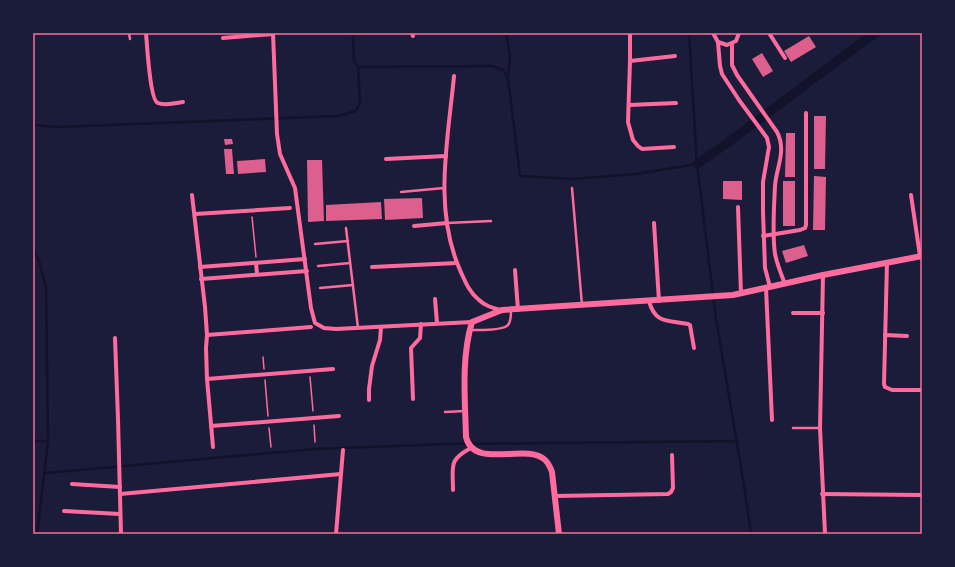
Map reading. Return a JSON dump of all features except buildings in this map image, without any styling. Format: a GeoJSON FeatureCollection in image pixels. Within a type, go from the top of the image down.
{"type":"FeatureCollection","features":[{"type":"Feature","properties":{"kind":"street"},"geometry":{"type":"LineString","coordinates":[[146,33],[152,92],[155,101],[159,104],[183,102]]}},
{"type":"Feature","properties":{"kind":"street"},"geometry":{"type":"LineString","coordinates":[[630,33],[628,122],[633,140],[642,149],[674,147]]}},
{"type":"Feature","properties":{"kind":"street"},"geometry":{"type":"LineString","coordinates":[[713,33],[718,42],[719,61],[722,74],[766,138],[769,147],[763,182],[763,236],[768,287],[772,420]]}},
{"type":"Feature","properties":{"kind":"street"},"geometry":{"type":"LineString","coordinates":[[718,42],[723,45],[732,44],[738,39],[739,33],[745,33]]}},
{"type":"Feature","properties":{"kind":"street"},"geometry":{"type":"LineString","coordinates":[[769,33],[785,58]]}},
{"type":"Feature","properties":{"kind":"street"},"geometry":{"type":"LineString","coordinates":[[223,38],[243,35],[273,34],[277,134],[280,154],[295,188],[313,318],[315,323],[324,328],[330,329],[472,322],[502,310]]}},
{"type":"Feature","properties":{"kind":"street"},"geometry":{"type":"LineString","coordinates":[[732,44],[732,65],[750,95],[777,132],[781,142],[782,149],[775,187],[774,235],[775,255],[785,284]]}},
{"type":"Feature","properties":{"kind":"street"},"geometry":{"type":"LineString","coordinates":[[630,61],[675,56]]}},
{"type":"Feature","properties":{"kind":"street"},"geometry":{"type":"LineString","coordinates":[[454,76],[444,188],[453,252],[471,292],[487,306],[502,310],[692,299],[741,294],[823,275],[921,256],[911,195]]}},
{"type":"Feature","properties":{"kind":"street"},"geometry":{"type":"LineString","coordinates":[[629,105],[676,102]]}},
{"type":"Feature","properties":{"kind":"street"},"geometry":{"type":"LineString","coordinates":[[763,236],[800,230],[804,228],[806,224],[806,113]]}},
{"type":"Feature","properties":{"kind":"street"},"geometry":{"type":"LineString","coordinates":[[386,159],[446,156]]}},
{"type":"Feature","properties":{"kind":"street"},"geometry":{"type":"LineString","coordinates":[[192,195],[207,335],[207,379],[213,447]]}},
{"type":"Feature","properties":{"kind":"street"},"geometry":{"type":"LineString","coordinates":[[738,207],[741,294]]}},
{"type":"Feature","properties":{"kind":"street"},"geometry":{"type":"LineString","coordinates":[[194,214],[290,208]]}},
{"type":"Feature","properties":{"kind":"street"},"geometry":{"type":"LineString","coordinates":[[414,226],[448,223]]}},
{"type":"Feature","properties":{"kind":"street"},"geometry":{"type":"LineString","coordinates":[[654,223],[659,301]]}},
{"type":"Feature","properties":{"kind":"street"},"geometry":{"type":"LineString","coordinates":[[200,267],[305,259]]}},
{"type":"Feature","properties":{"kind":"street"},"geometry":{"type":"LineString","coordinates":[[887,262],[884,384],[885,387],[892,390],[922,390]]}},
{"type":"Feature","properties":{"kind":"street"},"geometry":{"type":"LineString","coordinates":[[256,263],[257,274]]}},
{"type":"Feature","properties":{"kind":"street"},"geometry":{"type":"LineString","coordinates":[[372,267],[457,263]]}},
{"type":"Feature","properties":{"kind":"street"},"geometry":{"type":"LineString","coordinates":[[515,270],[518,310]]}},
{"type":"Feature","properties":{"kind":"street"},"geometry":{"type":"LineString","coordinates":[[201,279],[307,271]]}},
{"type":"Feature","properties":{"kind":"street"},"geometry":{"type":"LineString","coordinates":[[823,275],[820,428],[824,534]]}},
{"type":"Feature","properties":{"kind":"street"},"geometry":{"type":"LineString","coordinates":[[434,298],[437,323]]}},
{"type":"Feature","properties":{"kind":"street"},"geometry":{"type":"LineString","coordinates":[[649,301],[654,316],[660,319],[690,325],[694,348]]}},
{"type":"Feature","properties":{"kind":"street"},"geometry":{"type":"LineString","coordinates":[[793,313],[823,313]]}},
{"type":"Feature","properties":{"kind":"street"},"geometry":{"type":"LineString","coordinates":[[472,322],[465,382],[467,443],[471,448],[484,454],[528,454],[537,455],[544,458],[549,464],[550,468],[559,534]]}},
{"type":"Feature","properties":{"kind":"street"},"geometry":{"type":"LineString","coordinates":[[413,399],[411,348],[420,338],[421,324]]}},
{"type":"Feature","properties":{"kind":"street"},"geometry":{"type":"LineString","coordinates":[[207,335],[311,327]]}},
{"type":"Feature","properties":{"kind":"street"},"geometry":{"type":"LineString","coordinates":[[369,400],[374,356],[380,340],[380,327]]}},
{"type":"Feature","properties":{"kind":"street"},"geometry":{"type":"LineString","coordinates":[[885,335],[907,336]]}},
{"type":"Feature","properties":{"kind":"street"},"geometry":{"type":"LineString","coordinates":[[114,338],[120,487],[120,534]]}},
{"type":"Feature","properties":{"kind":"street"},"geometry":{"type":"LineString","coordinates":[[207,379],[333,369]]}},
{"type":"Feature","properties":{"kind":"street"},"geometry":{"type":"LineString","coordinates":[[211,426],[339,416]]}},
{"type":"Feature","properties":{"kind":"street"},"geometry":{"type":"LineString","coordinates":[[453,490],[453,464],[458,455],[471,448]]}},
{"type":"Feature","properties":{"kind":"street"},"geometry":{"type":"LineString","coordinates":[[336,534],[343,450]]}},
{"type":"Feature","properties":{"kind":"street"},"geometry":{"type":"LineString","coordinates":[[554,496],[668,494],[673,488],[672,455]]}},
{"type":"Feature","properties":{"kind":"street"},"geometry":{"type":"LineString","coordinates":[[120,494],[340,474]]}},
{"type":"Feature","properties":{"kind":"street"},"geometry":{"type":"LineString","coordinates":[[72,484],[120,487]]}},
{"type":"Feature","properties":{"kind":"street"},"geometry":{"type":"LineString","coordinates":[[822,494],[922,495]]}},
{"type":"Feature","properties":{"kind":"street"},"geometry":{"type":"LineString","coordinates":[[64,511],[120,514]]}},
{"type":"Feature","properties":{"kind":"lane"},"geometry":{"type":"LineString","coordinates":[[130,33],[130,39]]}},
{"type":"Feature","properties":{"kind":"lane"},"geometry":{"type":"LineString","coordinates":[[401,192],[444,188]]}},
{"type":"Feature","properties":{"kind":"lane"},"geometry":{"type":"LineString","coordinates":[[572,188],[582,306]]}},
{"type":"Feature","properties":{"kind":"lane"},"geometry":{"type":"LineString","coordinates":[[448,223],[491,221]]}},
{"type":"Feature","properties":{"kind":"lane"},"geometry":{"type":"LineString","coordinates":[[346,228],[358,328]]}},
{"type":"Feature","properties":{"kind":"lane"},"geometry":{"type":"LineString","coordinates":[[316,244],[348,242]]}},
{"type":"Feature","properties":{"kind":"lane"},"geometry":{"type":"LineString","coordinates":[[318,266],[350,263]]}},
{"type":"Feature","properties":{"kind":"lane"},"geometry":{"type":"LineString","coordinates":[[320,288],[353,285]]}},
{"type":"Feature","properties":{"kind":"lane"},"geometry":{"type":"LineString","coordinates":[[470,330],[503,328],[508,325],[510,320],[510,310]]}},
{"type":"Feature","properties":{"kind":"lane"},"geometry":{"type":"LineString","coordinates":[[445,412],[465,411]]}},
{"type":"Feature","properties":{"kind":"lane"},"geometry":{"type":"LineString","coordinates":[[792,428],[820,428]]}},
{"type":"Feature","properties":{"kind":"path"},"geometry":{"type":"LineString","coordinates":[[251,211],[256,263]]}},
{"type":"Feature","properties":{"kind":"path"},"geometry":{"type":"LineString","coordinates":[[263,357],[271,447]]}},
{"type":"Feature","properties":{"kind":"path"},"geometry":{"type":"LineString","coordinates":[[309,371],[315,442]]}},
{"type":"Feature","properties":{"kind":"waterway"},"geometry":{"type":"LineString","coordinates":[[353,33],[354,60],[358,67]]}},
{"type":"Feature","properties":{"kind":"waterway"},"geometry":{"type":"LineString","coordinates":[[506,33],[510,56],[508,78]]}},
{"type":"Feature","properties":{"kind":"waterway"},"geometry":{"type":"LineString","coordinates":[[689,33],[697,164],[716,319],[751,534]]}},
{"type":"Feature","properties":{"kind":"waterway"},"geometry":{"type":"LineString","coordinates":[[697,164],[876,33]]}},
{"type":"Feature","properties":{"kind":"waterway"},"geometry":{"type":"LineString","coordinates":[[33,125],[58,127],[338,116],[356,111],[360,102],[358,67],[492,66],[503,70],[508,79],[520,176],[572,179],[636,174],[697,164]]}},
{"type":"Feature","properties":{"kind":"waterway"},"geometry":{"type":"LineString","coordinates":[[33,248],[39,261],[46,288],[48,441],[33,441]]}},
{"type":"Feature","properties":{"kind":"waterway"},"geometry":{"type":"LineString","coordinates":[[37,534],[48,441]]}},
{"type":"Feature","properties":{"kind":"waterway"},"geometry":{"type":"LineString","coordinates":[[45,473],[316,449],[448,444],[737,441]]}}]}
